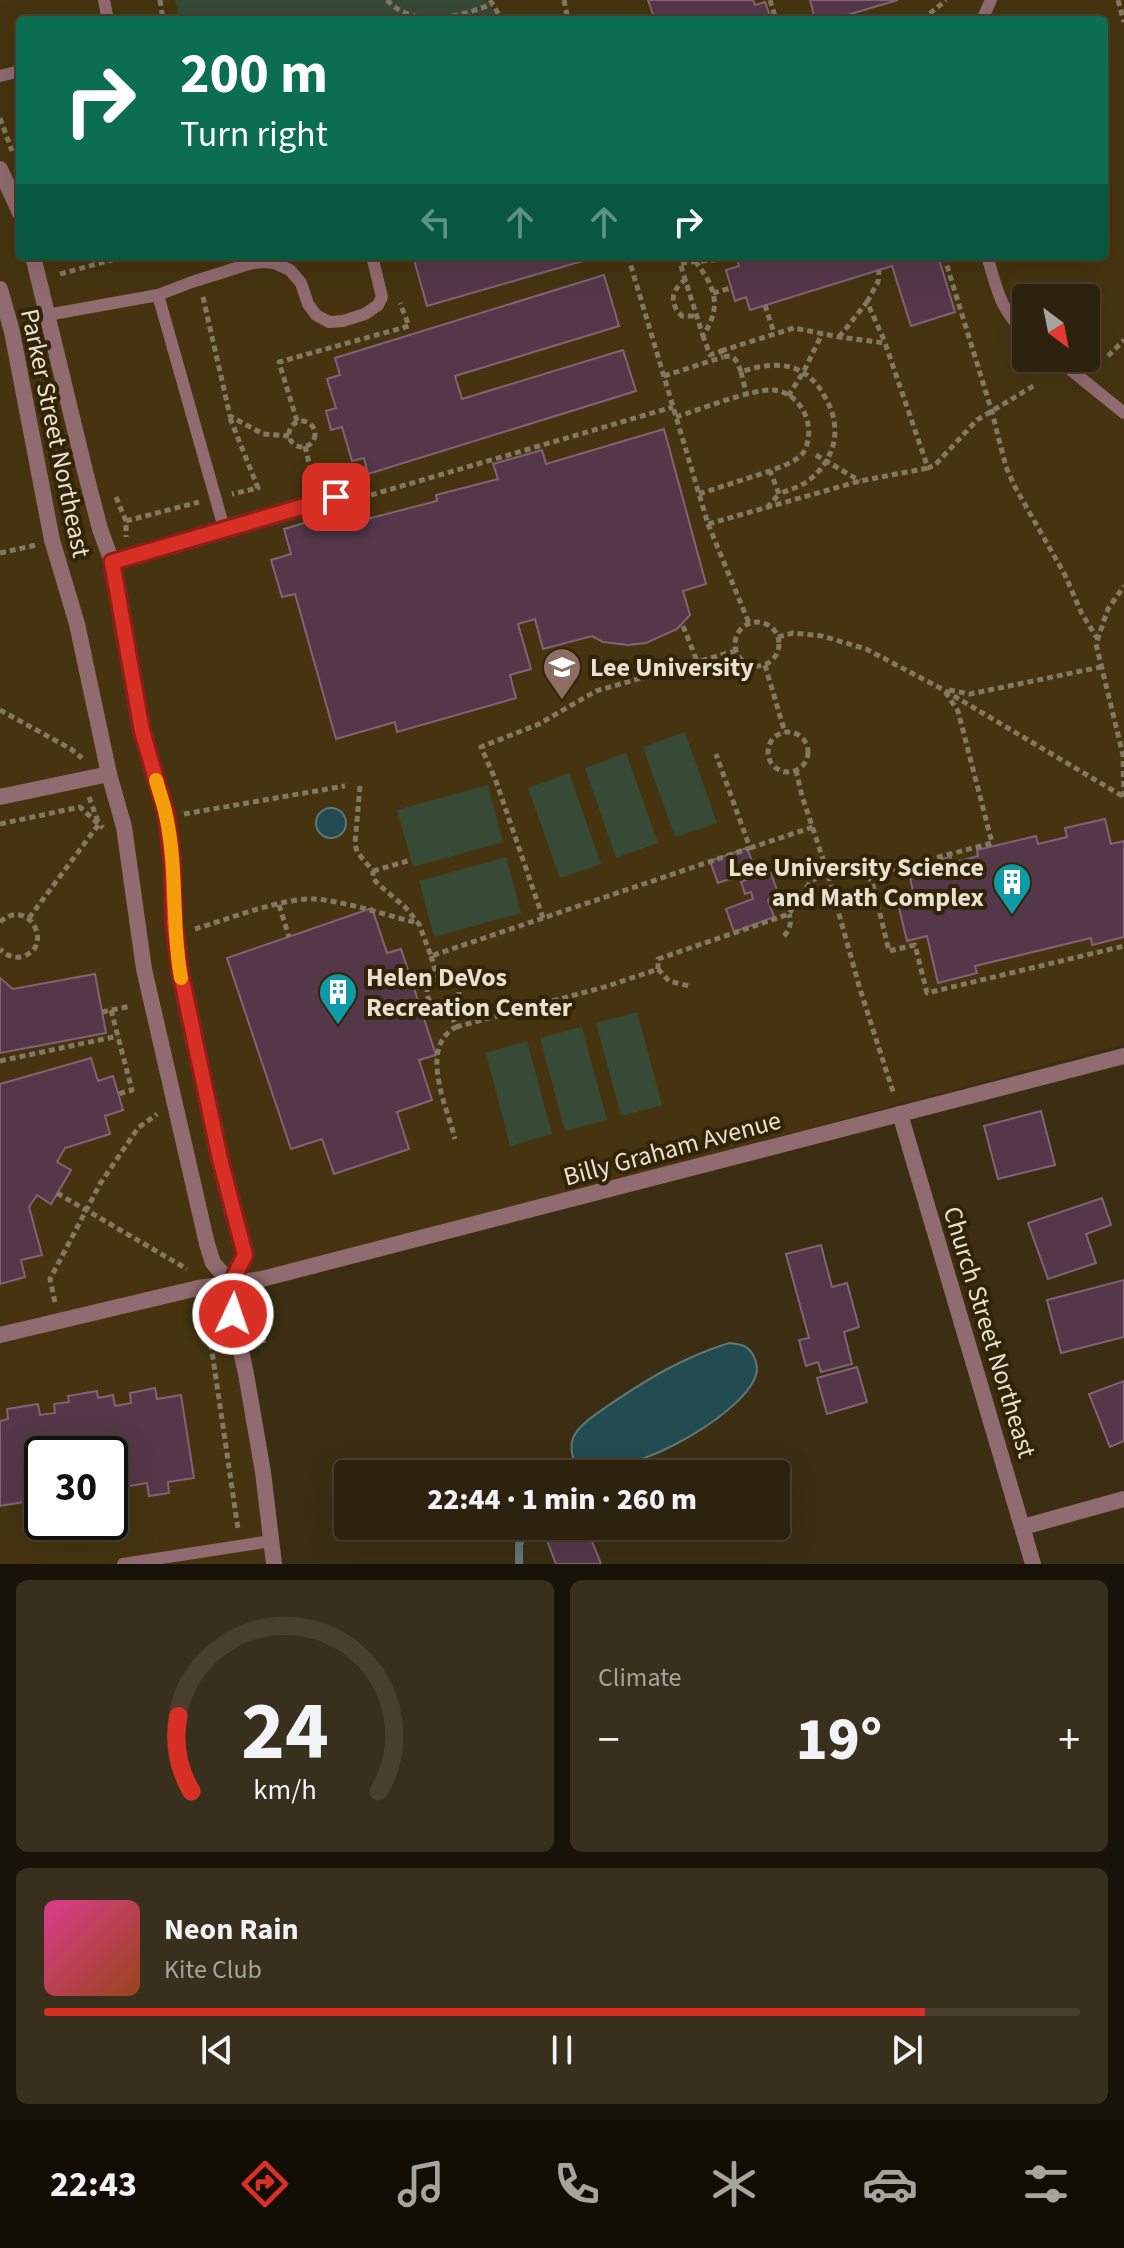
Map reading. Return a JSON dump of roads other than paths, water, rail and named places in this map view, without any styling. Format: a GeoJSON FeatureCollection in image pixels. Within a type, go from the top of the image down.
{"type":"FeatureCollection","features":[{"type":"Feature","properties":{"kind":"street"},"geometry":{"type":"LineString","coordinates":[[8,165],[16,197]]}},
{"type":"Feature","properties":{"kind":"street","name":"Parker Street Northeast"},"geometry":{"type":"LineString","coordinates":[[34,260],[100,529],[112,562],[142,731],[167,817],[180,971],[220,1159],[245,1255],[231,1283],[233,1314],[263,1472],[274,1564]]}},
{"type":"Feature","properties":{"kind":"street","name":"Parker Street Northeast"},"geometry":{"type":"LineString","coordinates":[[0,289],[6,333],[52,540],[77,624],[109,774],[124,827],[144,969],[207,1244],[213,1263],[231,1283]]}},
{"type":"Feature","properties":{"kind":"street"},"geometry":{"type":"LineString","coordinates":[[0,797],[109,774]]}},
{"type":"Feature","properties":{"kind":"street","name":"Billy Graham Avenue"},"geometry":{"type":"LineString","coordinates":[[0,1335],[198,1288],[262,1279],[1124,1056]]}},
{"type":"Feature","properties":{"kind":"street","name":"Church Street Northeast"},"geometry":{"type":"LineString","coordinates":[[900,1114],[1033,1564]]}},
{"type":"Feature","properties":{"kind":"street"},"geometry":{"type":"LineString","coordinates":[[1023,1527],[1124,1499]]}},
{"type":"Feature","properties":{"kind":"lane"},"geometry":{"type":"LineString","coordinates":[[47,315],[158,295],[256,262],[283,260],[301,283],[308,304],[316,315],[329,322],[365,314],[378,305],[382,297],[373,260]]}},
{"type":"Feature","properties":{"kind":"lane"},"geometry":{"type":"LineString","coordinates":[[988,260],[999,299],[1012,321]]}},
{"type":"Feature","properties":{"kind":"lane"},"geometry":{"type":"LineString","coordinates":[[158,295],[224,528]]}},
{"type":"Feature","properties":{"kind":"lane"},"geometry":{"type":"LineString","coordinates":[[1073,372],[1124,413]]}},
{"type":"Feature","properties":{"kind":"lane"},"geometry":{"type":"LineString","coordinates":[[112,562],[353,492]]}},
{"type":"Feature","properties":{"kind":"lane"},"geometry":{"type":"LineString","coordinates":[[123,1564],[271,1541]]}},
{"type":"Feature","properties":{"kind":"water"},"geometry":{"type":"Polygon","coordinates":[[[331,808],[342,812],[346,823],[342,834],[331,838],[320,834],[316,823],[320,812],[331,808]]]}},
{"type":"Feature","properties":{"kind":"water"},"geometry":{"type":"Polygon","coordinates":[[[729,1343],[741,1345],[754,1357],[756,1375],[746,1392],[728,1410],[674,1445],[638,1460],[574,1460],[571,1447],[579,1428],[624,1395],[696,1355],[729,1343]]]}},
{"type":"Feature","properties":{"kind":"waterway"},"geometry":{"type":"LineString","coordinates":[[519,1564],[521,1540]]}},
{"type":"Feature","properties":{"kind":"place","name":"Lee University"},"geometry":{"type":"Point","coordinates":[562,701]}},
{"type":"Feature","properties":{"kind":"place","name":"Lee University Science and Math Complex"},"geometry":{"type":"Point","coordinates":[1012,916]}},
{"type":"Feature","properties":{"kind":"place","name":"Helen DeVos Recreation Center"},"geometry":{"type":"Point","coordinates":[338,1026]}}]}
